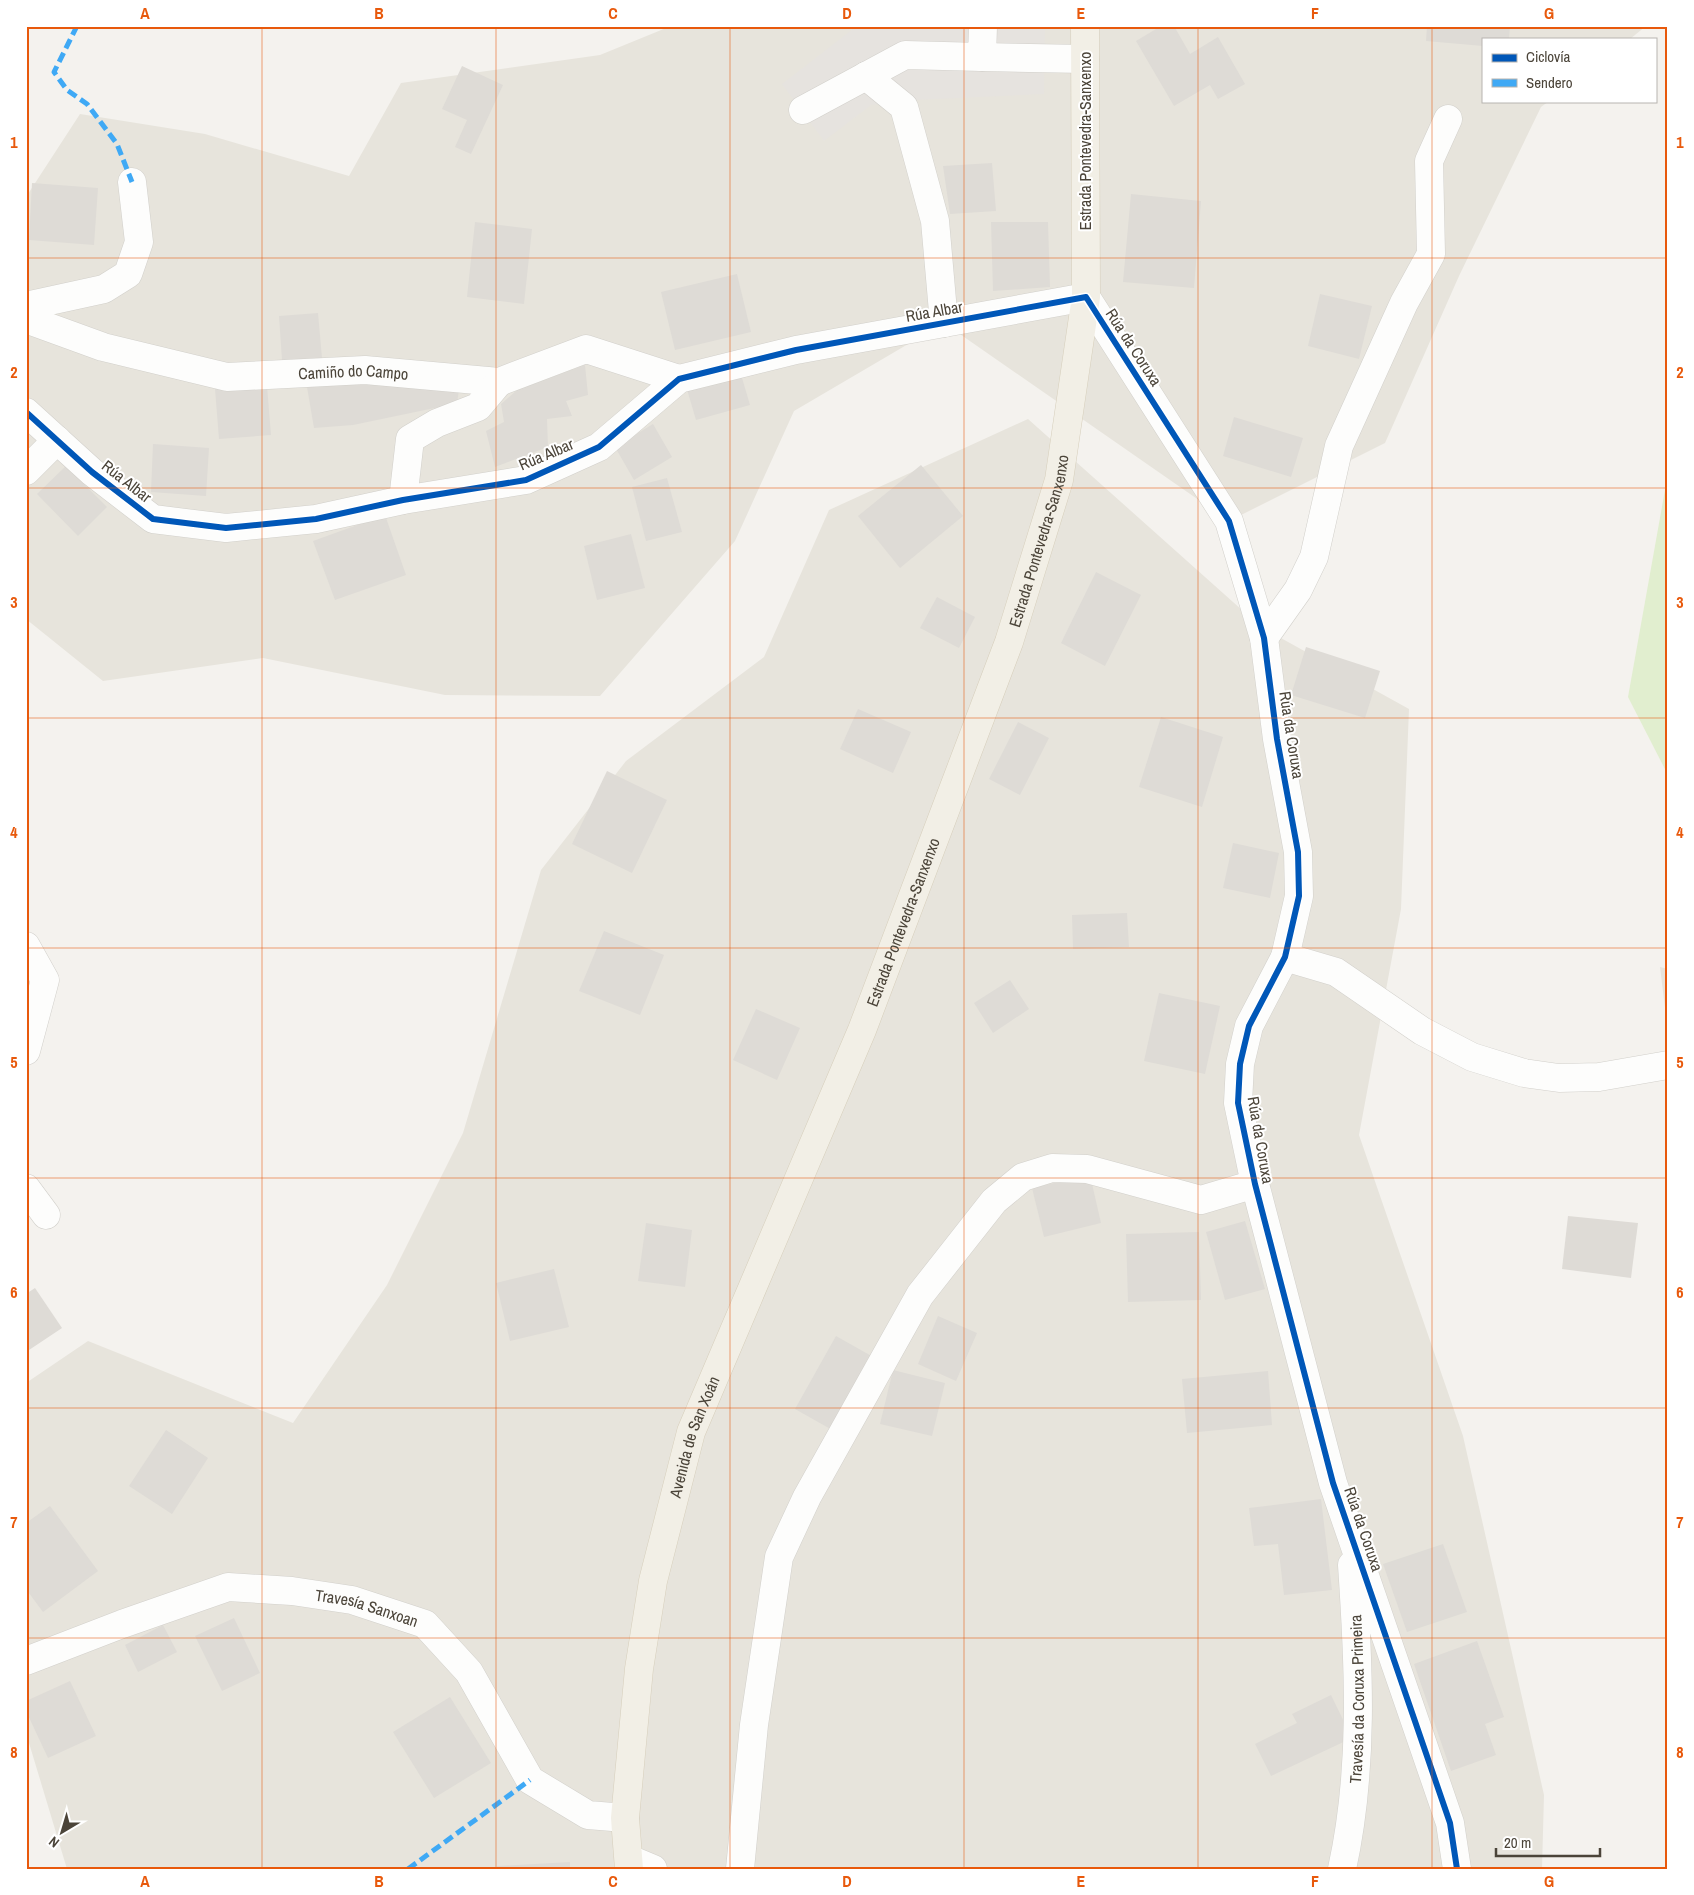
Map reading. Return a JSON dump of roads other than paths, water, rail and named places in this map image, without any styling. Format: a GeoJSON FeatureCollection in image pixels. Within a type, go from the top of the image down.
{"type":"FeatureCollection","features":[{"type":"Feature","properties":{"kind":"main road","name":"Estrada Pontevedra-Sanxenxo"},"geometry":{"type":"LineString","coordinates":[[862,1030],[1009,642],[1059,480],[1086,298],[1085,26]]}},
{"type":"Feature","properties":{"kind":"main road","name":"Avenida de San Xoán"},"geometry":{"type":"LineString","coordinates":[[637,1866],[625,1818],[639,1669],[653,1581],[691,1432],[862,1030]]}},
{"type":"Feature","properties":{"kind":"street"},"geometry":{"type":"LineString","coordinates":[[982,57],[983,26]]}},
{"type":"Feature","properties":{"kind":"street"},"geometry":{"type":"LineString","coordinates":[[803,110],[905,55],[1085,60]]}},
{"type":"Feature","properties":{"kind":"street"},"geometry":{"type":"LineString","coordinates":[[866,76],[904,107],[935,221],[944,323]]}},
{"type":"Feature","properties":{"kind":"street"},"geometry":{"type":"LineString","coordinates":[[1264,638],[1298,590],[1314,556],[1339,446],[1400,312],[1431,254],[1429,161],[1448,119]]}},
{"type":"Feature","properties":{"kind":"street"},"geometry":{"type":"LineString","coordinates":[[26,306],[104,290],[128,274],[139,242],[132,182]]}},
{"type":"Feature","properties":{"kind":"street","name":"Rúa Albar"},"geometry":{"type":"LineString","coordinates":[[26,412],[92,472],[153,519],[226,528],[316,519],[402,500],[526,480],[599,447],[679,379],[796,350],[1086,298]]}},
{"type":"Feature","properties":{"kind":"street","name":"Rúa da Coruxa"},"geometry":{"type":"LineString","coordinates":[[1086,298],[1229,521],[1264,638],[1277,739],[1298,852],[1299,896],[1285,957],[1249,1026],[1240,1064],[1238,1103],[1255,1184],[1334,1483],[1450,1823],[1458,1869]]}},
{"type":"Feature","properties":{"kind":"street","name":"Camiño do Campo"},"geometry":{"type":"LineString","coordinates":[[26,319],[102,347],[227,378],[365,370],[499,382],[586,349],[679,379]]}},
{"type":"Feature","properties":{"kind":"street"},"geometry":{"type":"LineString","coordinates":[[402,500],[410,439],[437,423],[478,407],[499,382]]}},
{"type":"Feature","properties":{"kind":"street"},"geometry":{"type":"LineString","coordinates":[[26,471],[56,440]]}},
{"type":"Feature","properties":{"kind":"street"},"geometry":{"type":"LineString","coordinates":[[26,946],[45,980],[26,1051]]}},
{"type":"Feature","properties":{"kind":"street"},"geometry":{"type":"LineString","coordinates":[[1285,957],[1336,972],[1422,1031],[1472,1057],[1524,1073],[1559,1078],[1599,1077],[1668,1065]]}},
{"type":"Feature","properties":{"kind":"street"},"geometry":{"type":"LineString","coordinates":[[740,1869],[754,1725],[779,1556],[808,1497],[920,1295],[994,1201],[1023,1177],[1052,1168],[1087,1169],[1202,1200],[1255,1184]]}},
{"type":"Feature","properties":{"kind":"street"},"geometry":{"type":"LineString","coordinates":[[26,1188],[46,1215]]}},
{"type":"Feature","properties":{"kind":"street","name":"Travesía da Coruxa Primeira"},"geometry":{"type":"LineString","coordinates":[[1342,1869],[1348,1843],[1359,1749],[1358,1648],[1349,1529]]}},
{"type":"Feature","properties":{"kind":"street","name":"Travesía Sanxoan"},"geometry":{"type":"LineString","coordinates":[[26,1661],[122,1624],[228,1587],[292,1591],[352,1600],[425,1624],[469,1672],[530,1780],[588,1815],[625,1818]]}}]}
